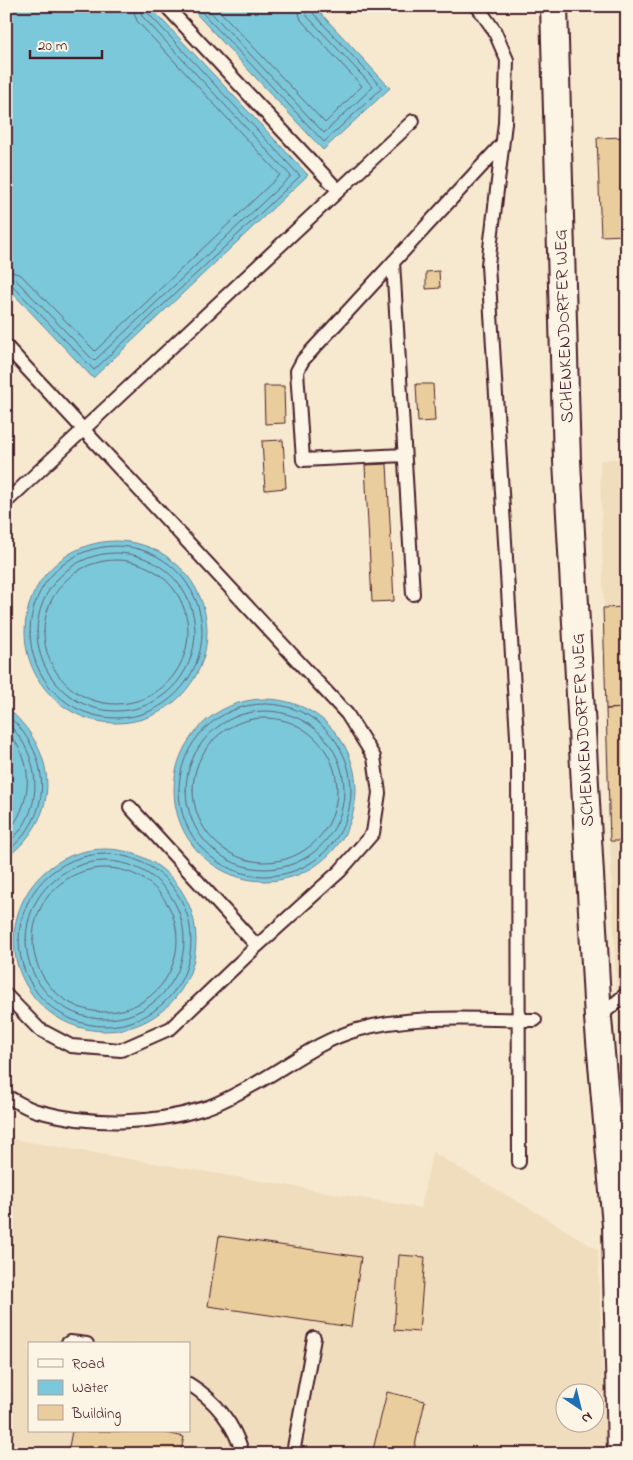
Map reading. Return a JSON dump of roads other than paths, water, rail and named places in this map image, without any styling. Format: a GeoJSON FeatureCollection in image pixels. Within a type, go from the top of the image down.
{"type":"FeatureCollection","features":[{"type":"Feature","properties":{"kind":"street","name":"SCHENKENDORFER WEG"},"geometry":{"type":"LineString","coordinates":[[554,6],[567,462],[598,1018],[616,1226],[623,1439]]}},
{"type":"Feature","properties":{"kind":"lane"},"geometry":{"type":"LineString","coordinates":[[166,6],[338,190]]}},
{"type":"Feature","properties":{"kind":"lane"},"geometry":{"type":"LineString","coordinates":[[477,6],[494,30],[507,60],[502,144],[488,265],[518,753],[519,1162]]}},
{"type":"Feature","properties":{"kind":"lane"},"geometry":{"type":"LineString","coordinates":[[6,502],[83,427],[413,121]]}},
{"type":"Feature","properties":{"kind":"lane"},"geometry":{"type":"LineString","coordinates":[[404,454],[303,460],[297,371],[303,360],[502,144]]}},
{"type":"Feature","properties":{"kind":"lane"},"geometry":{"type":"LineString","coordinates":[[393,262],[413,594]]}},
{"type":"Feature","properties":{"kind":"lane"},"geometry":{"type":"LineString","coordinates":[[6,346],[347,714],[374,756],[378,793],[373,833],[340,871],[257,946],[171,1028],[121,1050],[71,1046],[39,1029],[6,995]]}},
{"type":"Feature","properties":{"kind":"lane"},"geometry":{"type":"LineString","coordinates":[[130,807],[257,946]]}},
{"type":"Feature","properties":{"kind":"lane"},"geometry":{"type":"LineString","coordinates":[[598,1018],[627,993]]}},
{"type":"Feature","properties":{"kind":"lane"},"geometry":{"type":"LineString","coordinates":[[6,1096],[35,1110],[91,1122],[149,1121],[206,1108],[253,1085],[304,1054],[356,1030],[416,1022],[472,1018],[534,1020]]}},
{"type":"Feature","properties":{"kind":"lane"},"geometry":{"type":"LineString","coordinates":[[290,1454],[293,1454],[314,1338]]}},
{"type":"Feature","properties":{"kind":"lane"},"geometry":{"type":"LineString","coordinates":[[190,1385],[212,1402],[230,1422],[243,1454]]}},
{"type":"Feature","properties":{"kind":"water"},"geometry":{"type":"Polygon","coordinates":[[[6,6],[149,6],[308,175],[93,378],[6,286],[6,6]]]}},
{"type":"Feature","properties":{"kind":"water"},"geometry":{"type":"Polygon","coordinates":[[[189,6],[314,6],[390,88],[323,150],[189,6]]]}},
{"type":"Feature","properties":{"kind":"water"},"geometry":{"type":"Polygon","coordinates":[[[116,541],[134,543],[151,548],[180,568],[200,597],[205,614],[207,632],[205,650],[200,667],[180,696],[151,716],[134,721],[116,723],[98,721],[81,716],[52,696],[32,667],[27,650],[25,632],[27,614],[32,597],[52,568],[81,548],[98,543],[116,541]]]}},
{"type":"Feature","properties":{"kind":"water"},"geometry":{"type":"Polygon","coordinates":[[[265,699],[283,701],[300,706],[329,726],[349,755],[354,772],[356,790],[354,808],[349,825],[329,854],[300,874],[283,879],[265,881],[247,879],[230,874],[201,854],[181,825],[176,808],[174,790],[176,772],[181,755],[201,726],[230,706],[247,701],[265,699]]]}},
{"type":"Feature","properties":{"kind":"water"},"geometry":{"type":"Polygon","coordinates":[[[6,707],[23,724],[36,743],[44,763],[47,783],[45,803],[37,822],[24,841],[6,858],[6,707]]]}},
{"type":"Feature","properties":{"kind":"water"},"geometry":{"type":"Polygon","coordinates":[[[105,849],[123,851],[140,856],[169,876],[189,905],[194,922],[196,940],[194,958],[189,975],[169,1004],[140,1024],[123,1029],[105,1031],[87,1029],[70,1024],[41,1004],[21,975],[16,958],[14,940],[16,922],[21,905],[41,876],[70,856],[87,851],[105,849]]]}}]}
